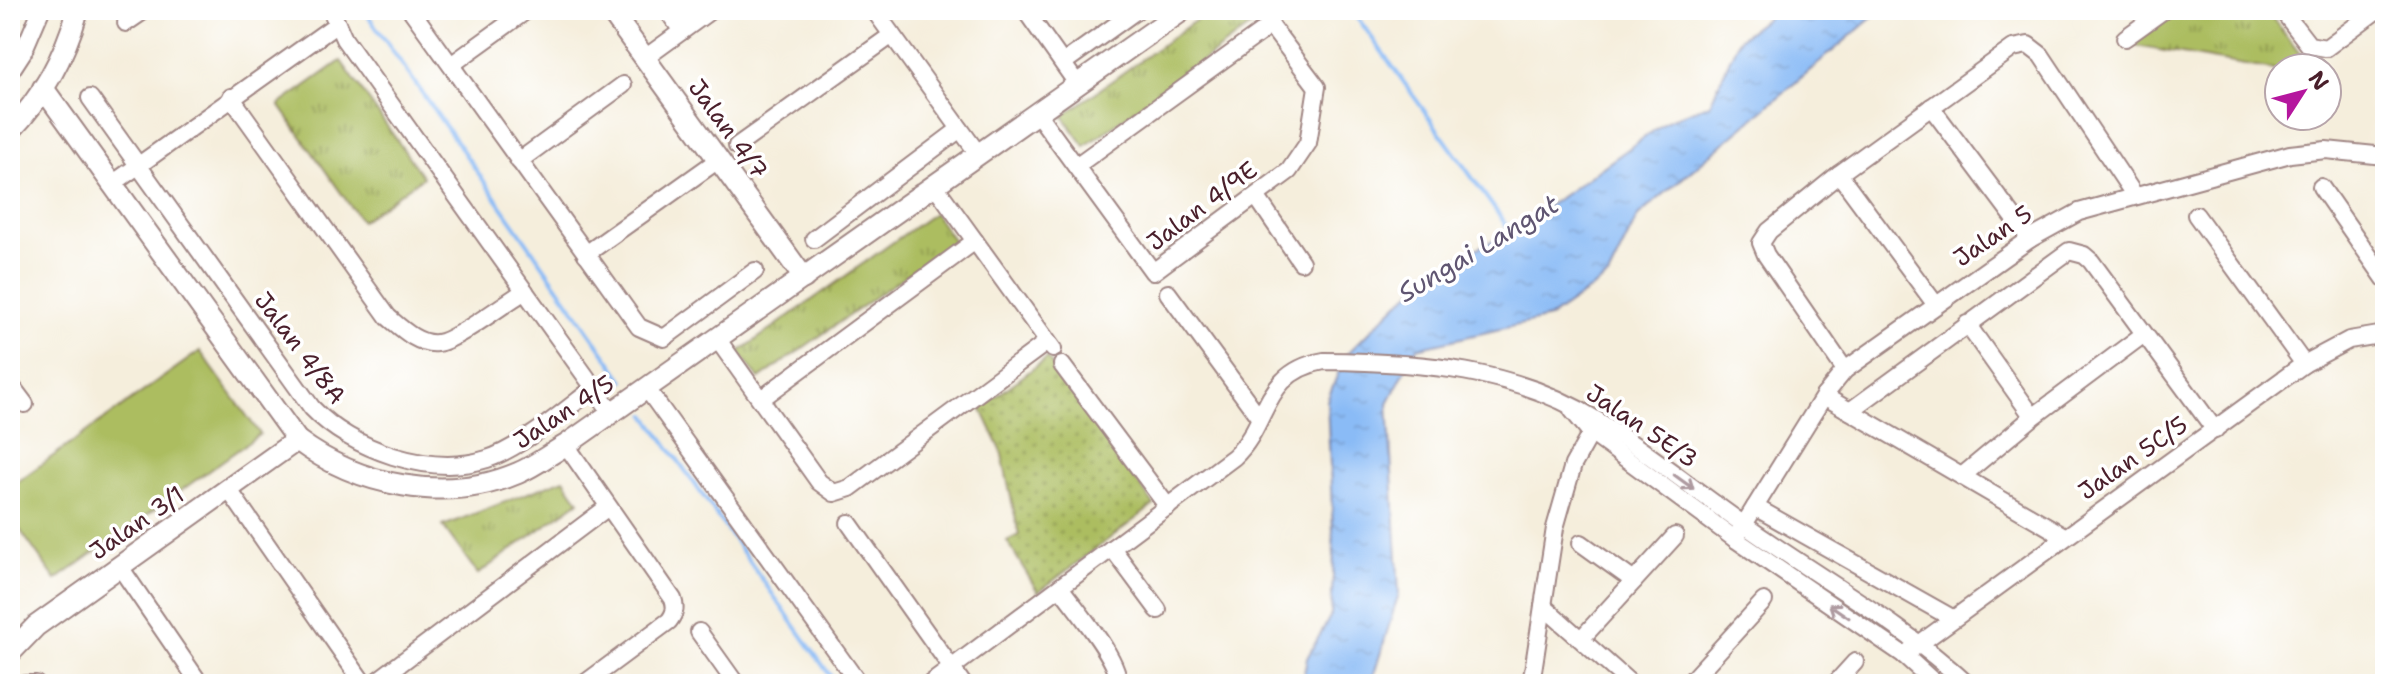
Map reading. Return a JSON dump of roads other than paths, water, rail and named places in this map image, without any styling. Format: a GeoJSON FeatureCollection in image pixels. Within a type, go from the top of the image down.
{"type":"FeatureCollection","features":[{"type":"Feature","properties":{"kind":"street"},"geometry":{"type":"LineString","coordinates":[[10,72],[23,52],[41,10]]}},
{"type":"Feature","properties":{"kind":"street"},"geometry":{"type":"LineString","coordinates":[[10,131],[60,60],[78,10]]}},
{"type":"Feature","properties":{"kind":"street"},"geometry":{"type":"LineString","coordinates":[[126,23],[145,10]]}},
{"type":"Feature","properties":{"kind":"street"},"geometry":{"type":"LineString","coordinates":[[411,10],[639,327],[664,338],[755,271]]}},
{"type":"Feature","properties":{"kind":"street"},"geometry":{"type":"LineString","coordinates":[[451,65],[527,10]]}},
{"type":"Feature","properties":{"kind":"street","name":"Jalan 4/7"},"geometry":{"type":"LineString","coordinates":[[610,10],[804,278]]}},
{"type":"Feature","properties":{"kind":"street"},"geometry":{"type":"LineString","coordinates":[[667,10],[682,31]]}},
{"type":"Feature","properties":{"kind":"street"},"geometry":{"type":"LineString","coordinates":[[645,58],[711,10]]}},
{"type":"Feature","properties":{"kind":"street"},"geometry":{"type":"LineString","coordinates":[[874,10],[979,155]]}},
{"type":"Feature","properties":{"kind":"street"},"geometry":{"type":"LineString","coordinates":[[1025,10],[1078,85]]}},
{"type":"Feature","properties":{"kind":"street"},"geometry":{"type":"LineString","coordinates":[[1063,63],[1137,10]]}},
{"type":"Feature","properties":{"kind":"street","name":"Jalan 4/5"},"geometry":{"type":"LineString","coordinates":[[43,88],[297,440],[315,454],[355,474],[403,486],[466,486],[519,473],[566,445],[1183,10]]}},
{"type":"Feature","properties":{"kind":"street","name":"Jalan 4/9E"},"geometry":{"type":"LineString","coordinates":[[1037,113],[1153,272],[1289,171],[1308,143],[1317,87],[1259,10]]}},
{"type":"Feature","properties":{"kind":"street"},"geometry":{"type":"LineString","coordinates":[[2125,38],[2164,10]]}},
{"type":"Feature","properties":{"kind":"street"},"geometry":{"type":"LineString","coordinates":[[2282,10],[2309,45],[2326,48],[2377,10]]}},
{"type":"Feature","properties":{"kind":"street"},"geometry":{"type":"LineString","coordinates":[[111,185],[334,17],[344,39],[612,413]]}},
{"type":"Feature","properties":{"kind":"street"},"geometry":{"type":"LineString","coordinates":[[1076,166],[1271,25]]}},
{"type":"Feature","properties":{"kind":"street"},"geometry":{"type":"LineString","coordinates":[[737,146],[892,35]]}},
{"type":"Feature","properties":{"kind":"street"},"geometry":{"type":"LineString","coordinates":[[1845,370],[1766,255],[1761,243],[1769,231],[1839,174],[2013,48],[2028,45],[2041,55],[2135,196]]}},
{"type":"Feature","properties":{"kind":"street"},"geometry":{"type":"LineString","coordinates":[[519,161],[623,85]]}},
{"type":"Feature","properties":{"kind":"street"},"geometry":{"type":"LineString","coordinates":[[231,97],[388,317],[411,336],[437,343],[454,336],[525,291]]}},
{"type":"Feature","properties":{"kind":"street","name":"Jalan 4/8A"},"geometry":{"type":"LineString","coordinates":[[90,98],[312,408],[329,426],[365,445],[426,463],[487,459],[533,435],[594,388]]}},
{"type":"Feature","properties":{"kind":"street"},"geometry":{"type":"LineString","coordinates":[[1931,107],[2030,239]]}},
{"type":"Feature","properties":{"kind":"street"},"geometry":{"type":"LineString","coordinates":[[814,239],[960,129]]}},
{"type":"Feature","properties":{"kind":"street","name":"Jalan 5"},"geometry":{"type":"LineString","coordinates":[[1739,532],[1824,396],[1845,370],[2030,239],[2079,212],[2290,154],[2326,150],[2385,156]]}},
{"type":"Feature","properties":{"kind":"street"},"geometry":{"type":"LineString","coordinates":[[586,254],[718,160]]}},
{"type":"Feature","properties":{"kind":"street"},"geometry":{"type":"LineString","coordinates":[[1839,174],[1936,305]]}},
{"type":"Feature","properties":{"kind":"street"},"geometry":{"type":"LineString","coordinates":[[936,187],[1168,507]]}},
{"type":"Feature","properties":{"kind":"street"},"geometry":{"type":"LineString","coordinates":[[2321,187],[2385,279]]}},
{"type":"Feature","properties":{"kind":"street"},"geometry":{"type":"LineString","coordinates":[[1256,196],[1301,262]]}},
{"type":"Feature","properties":{"kind":"street"},"geometry":{"type":"LineString","coordinates":[[2196,215],[2304,364]]}},
{"type":"Feature","properties":{"kind":"street"},"geometry":{"type":"LineString","coordinates":[[761,399],[975,241]]}},
{"type":"Feature","properties":{"kind":"street"},"geometry":{"type":"LineString","coordinates":[[1850,411],[2069,251],[2084,255],[2091,261],[2215,430]]}},
{"type":"Feature","properties":{"kind":"street"},"geometry":{"type":"LineString","coordinates":[[1168,293],[1259,417]]}},
{"type":"Feature","properties":{"kind":"street"},"geometry":{"type":"LineString","coordinates":[[1967,324],[2033,417]]}},
{"type":"Feature","properties":{"kind":"street"},"geometry":{"type":"LineString","coordinates":[[1962,476],[2033,417],[2144,334]]}},
{"type":"Feature","properties":{"kind":"street","name":"Jalan 5C/5"},"geometry":{"type":"LineString","coordinates":[[1919,644],[2304,364],[2349,340],[2385,334]]}},
{"type":"Feature","properties":{"kind":"street"},"geometry":{"type":"LineString","coordinates":[[718,340],[819,482],[834,493],[850,488],[1054,352]]}},
{"type":"Feature","properties":{"kind":"street"},"geometry":{"type":"LineString","coordinates":[[930,684],[1241,450],[1270,395],[1293,373],[1309,364],[1324,361],[1412,363],[1461,369],[1509,381],[1565,403]]}},
{"type":"Feature","properties":{"kind":"street"},"geometry":{"type":"LineString","coordinates":[[10,384],[25,404]]}},
{"type":"Feature","properties":{"kind":"street"},"geometry":{"type":"LineString","coordinates":[[647,389],[859,684]]}},
{"type":"Feature","properties":{"kind":"street"},"geometry":{"type":"LineString","coordinates":[[1824,396],[2064,536]]}},
{"type":"Feature","properties":{"kind":"street","name":"Jalan 5E/3"},"geometry":{"type":"LineString","coordinates":[[1565,403],[1579,418],[1594,427],[1612,449],[1919,644],[1967,684]]}},
{"type":"Feature","properties":{"kind":"street","name":"Jalan 5E/3"},"geometry":{"type":"LineString","coordinates":[[1565,403],[1904,655],[1936,684]]}},
{"type":"Feature","properties":{"kind":"street"},"geometry":{"type":"LineString","coordinates":[[1579,418],[1579,452]]}},
{"type":"Feature","properties":{"kind":"street"},"geometry":{"type":"LineString","coordinates":[[1531,684],[1555,528],[1567,480],[1594,427]]}},
{"type":"Feature","properties":{"kind":"street","name":"Jalan 3/1"},"geometry":{"type":"LineString","coordinates":[[10,653],[36,626],[297,440]]}},
{"type":"Feature","properties":{"kind":"street"},"geometry":{"type":"LineString","coordinates":[[566,445],[673,599],[675,613],[662,627],[584,684]]}},
{"type":"Feature","properties":{"kind":"street"},"geometry":{"type":"LineString","coordinates":[[1579,452],[1612,449]]}},
{"type":"Feature","properties":{"kind":"street"},"geometry":{"type":"LineString","coordinates":[[229,490],[364,684]]}},
{"type":"Feature","properties":{"kind":"street"},"geometry":{"type":"LineString","coordinates":[[373,684],[608,507]]}},
{"type":"Feature","properties":{"kind":"street"},"geometry":{"type":"LineString","coordinates":[[1755,507],[1952,618]]}},
{"type":"Feature","properties":{"kind":"street"},"geometry":{"type":"LineString","coordinates":[[849,523],[963,684]]}},
{"type":"Feature","properties":{"kind":"street"},"geometry":{"type":"LineString","coordinates":[[1582,638],[1675,536]]}},
{"type":"Feature","properties":{"kind":"street"},"geometry":{"type":"LineString","coordinates":[[1581,543],[1634,581]]}},
{"type":"Feature","properties":{"kind":"street"},"geometry":{"type":"LineString","coordinates":[[1112,548],[1158,610]]}},
{"type":"Feature","properties":{"kind":"street"},"geometry":{"type":"LineString","coordinates":[[120,567],[200,684]]}},
{"type":"Feature","properties":{"kind":"street"},"geometry":{"type":"LineString","coordinates":[[1060,587],[1108,654],[1119,676],[1118,684]]}},
{"type":"Feature","properties":{"kind":"street"},"geometry":{"type":"LineString","coordinates":[[1688,684],[1764,601]]}},
{"type":"Feature","properties":{"kind":"street"},"geometry":{"type":"LineString","coordinates":[[1543,606],[1631,684]]}},
{"type":"Feature","properties":{"kind":"street"},"geometry":{"type":"LineString","coordinates":[[699,632],[736,684]]}},
{"type":"Feature","properties":{"kind":"street"},"geometry":{"type":"LineString","coordinates":[[1904,655],[1919,644]]}},
{"type":"Feature","properties":{"kind":"street"},"geometry":{"type":"LineString","coordinates":[[1835,684],[1855,662]]}},
{"type":"Feature","properties":{"kind":"street"},"geometry":{"type":"LineString","coordinates":[[25,684],[36,684]]}},
{"type":"Feature","properties":{"kind":"water","name":"Sungai Langat"},"geometry":{"type":"Polygon","coordinates":[[[1777,10],[1881,10],[1638,216],[1608,277],[1549,318],[1417,348],[1388,403],[1399,593],[1371,684],[1302,684],[1307,658],[1331,615],[1334,555],[1327,401],[1345,356],[1401,300],[1453,260],[1516,229],[1669,120],[1710,104],[1739,39],[1777,10]]]}},
{"type":"Feature","properties":{"kind":"waterway"},"geometry":{"type":"LineString","coordinates":[[364,10],[624,381]]}},
{"type":"Feature","properties":{"kind":"waterway","name":"Sungai Langat"},"geometry":{"type":"LineString","coordinates":[[1352,10],[1514,236]]}},
{"type":"Feature","properties":{"kind":"waterway"},"geometry":{"type":"LineString","coordinates":[[646,415],[836,684]]}}]}
